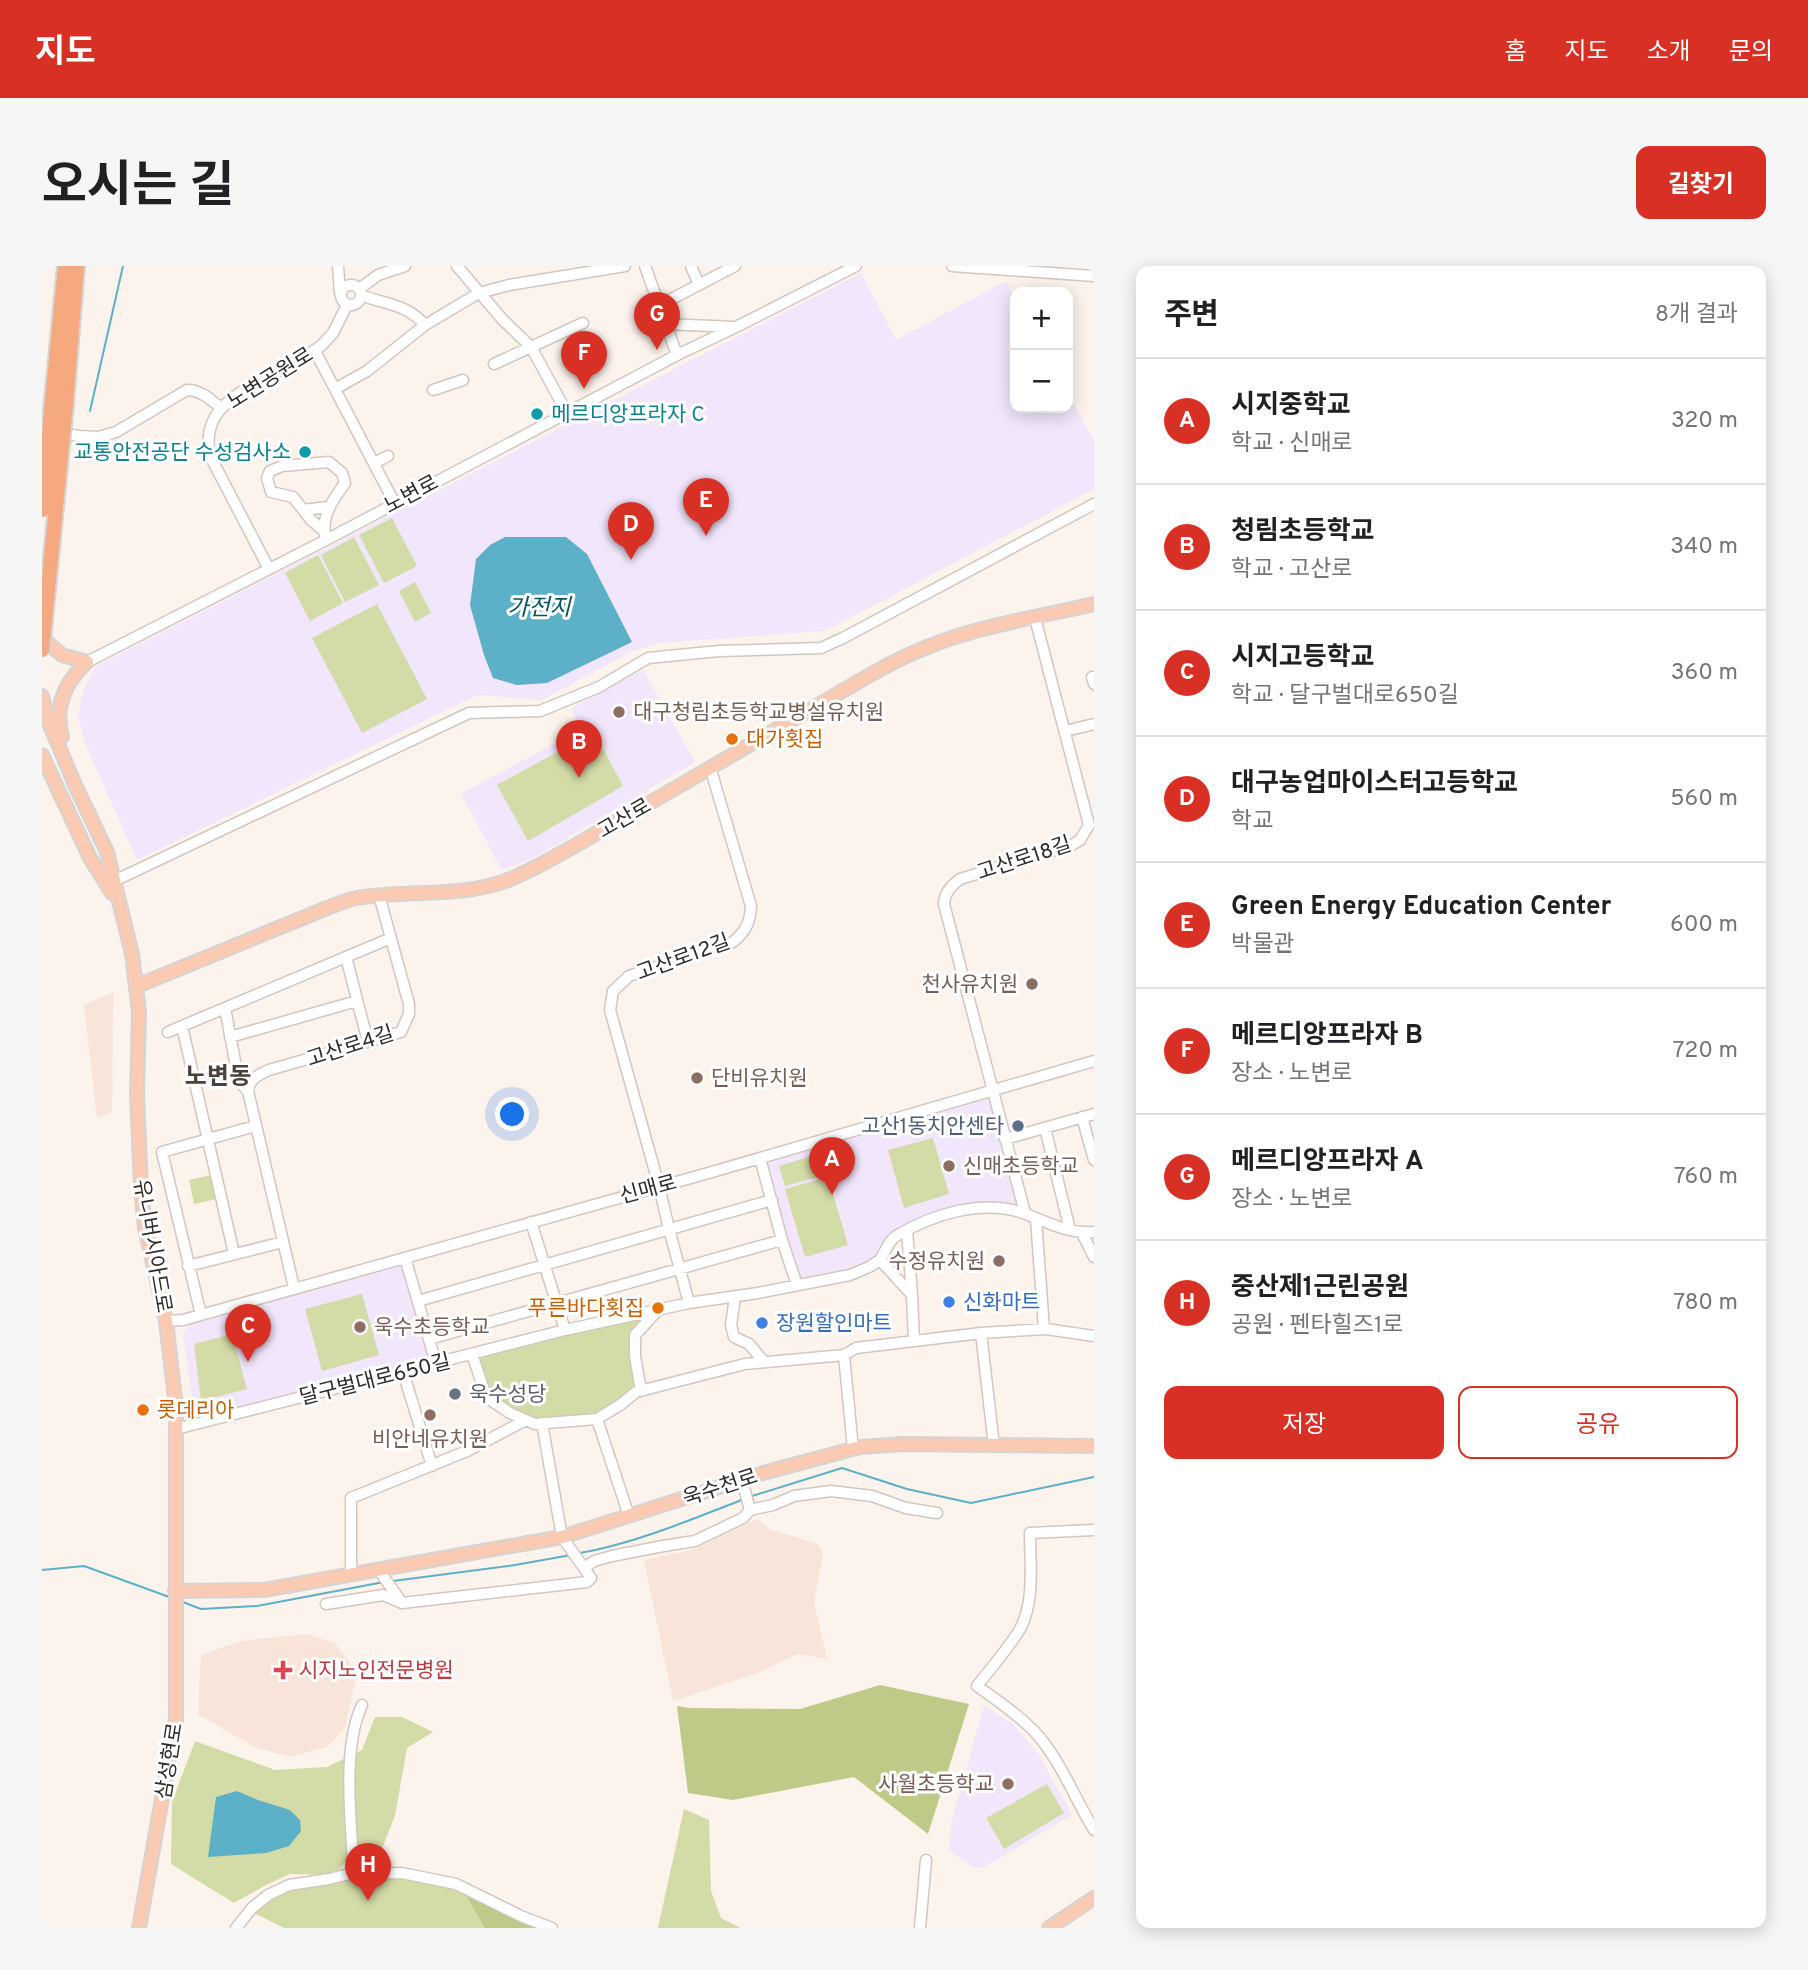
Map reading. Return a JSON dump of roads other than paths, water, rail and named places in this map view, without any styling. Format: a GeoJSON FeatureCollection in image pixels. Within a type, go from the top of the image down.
{"type":"FeatureCollection","features":[{"type":"Feature","properties":{"kind":"highway"},"geometry":{"type":"LineString","coordinates":[[42,650],[59,403],[65,266]]}},
{"type":"Feature","properties":{"kind":"highway"},"geometry":{"type":"LineString","coordinates":[[42,510],[78,270]]}},
{"type":"Feature","properties":{"kind":"main road","name":"고산로"},"geometry":{"type":"LineString","coordinates":[[137,986],[343,902],[380,895],[470,890],[493,886],[545,862],[882,668],[925,648],[972,632],[1094,604]]}},
{"type":"Feature","properties":{"kind":"main road"},"geometry":{"type":"LineString","coordinates":[[42,638],[62,655],[87,662]]}},
{"type":"Feature","properties":{"kind":"main road"},"geometry":{"type":"LineString","coordinates":[[75,785],[59,727],[62,696],[73,674],[87,662]]}},
{"type":"Feature","properties":{"kind":"main road","name":"유니버시아드로"},"geometry":{"type":"LineString","coordinates":[[42,696],[48,720],[75,785],[107,852],[127,930],[137,986],[137,1128],[141,1189],[145,1228],[166,1321],[176,1407],[175,1591]]}},
{"type":"Feature","properties":{"kind":"main road","name":"유니버시아드로"},"geometry":{"type":"LineString","coordinates":[[42,755],[90,858],[118,902]]}},
{"type":"Feature","properties":{"kind":"main road","name":"욱수천로"},"geometry":{"type":"LineString","coordinates":[[175,1591],[264,1590],[562,1538],[742,1480],[853,1449],[902,1444],[1094,1446]]}},
{"type":"Feature","properties":{"kind":"main road","name":"삼성현로"},"geometry":{"type":"LineString","coordinates":[[139,1928],[176,1720],[175,1591]]}},
{"type":"Feature","properties":{"kind":"main road"},"geometry":{"type":"LineString","coordinates":[[1050,1927],[1094,1898]]}},
{"type":"Feature","properties":{"kind":"street"},"geometry":{"type":"LineString","coordinates":[[339,266],[357,290],[356,304],[344,301]]}},
{"type":"Feature","properties":{"kind":"street"},"geometry":{"type":"LineString","coordinates":[[339,266],[344,301]]}},
{"type":"Feature","properties":{"kind":"street"},"geometry":{"type":"LineString","coordinates":[[357,290],[379,271],[405,266]]}},
{"type":"Feature","properties":{"kind":"street"},"geometry":{"type":"LineString","coordinates":[[457,266],[502,319],[531,347],[567,413]]}},
{"type":"Feature","properties":{"kind":"street"},"geometry":{"type":"LineString","coordinates":[[335,389],[367,371],[425,325],[479,293],[509,285],[625,266]]}},
{"type":"Feature","properties":{"kind":"street"},"geometry":{"type":"LineString","coordinates":[[645,266],[677,355]]}},
{"type":"Feature","properties":{"kind":"street"},"geometry":{"type":"LineString","coordinates":[[691,266],[699,285]]}},
{"type":"Feature","properties":{"kind":"street"},"geometry":{"type":"LineString","coordinates":[[659,306],[735,266]]}},
{"type":"Feature","properties":{"kind":"street","name":"노변로"},"geometry":{"type":"LineString","coordinates":[[87,662],[269,569],[325,535],[856,266]]}},
{"type":"Feature","properties":{"kind":"street"},"geometry":{"type":"LineString","coordinates":[[952,266],[1067,270],[1094,276]]}},
{"type":"Feature","properties":{"kind":"street"},"geometry":{"type":"LineString","coordinates":[[344,301],[341,290],[357,290],[415,313],[425,325]]}},
{"type":"Feature","properties":{"kind":"street","name":"노변공원로"},"geometry":{"type":"LineString","coordinates":[[269,569],[209,454],[208,437],[213,419],[221,408],[239,393],[315,351],[333,333],[344,301]]}},
{"type":"Feature","properties":{"kind":"street"},"geometry":{"type":"LineString","coordinates":[[494,364],[583,323]]}},
{"type":"Feature","properties":{"kind":"street","name":"노변로"},"geometry":{"type":"LineString","coordinates":[[665,324],[736,327]]}},
{"type":"Feature","properties":{"kind":"street"},"geometry":{"type":"LineString","coordinates":[[315,351],[394,502]]}},
{"type":"Feature","properties":{"kind":"street"},"geometry":{"type":"LineString","coordinates":[[433,390],[463,380]]}},
{"type":"Feature","properties":{"kind":"street"},"geometry":{"type":"LineString","coordinates":[[42,430],[98,437],[117,432],[187,390],[197,391],[221,408]]}},
{"type":"Feature","properties":{"kind":"street"},"geometry":{"type":"LineString","coordinates":[[374,463],[388,456]]}},
{"type":"Feature","properties":{"kind":"street"},"geometry":{"type":"LineString","coordinates":[[329,462],[337,467],[345,483],[328,507],[325,535],[293,497],[271,492],[267,478],[270,471],[282,466],[329,462]]}},
{"type":"Feature","properties":{"kind":"street"},"geometry":{"type":"LineString","coordinates":[[114,881],[470,713],[540,711],[599,687],[648,658],[719,651],[821,648],[1094,504]]}},
{"type":"Feature","properties":{"kind":"street"},"geometry":{"type":"LineString","coordinates":[[303,510],[328,507]]}},
{"type":"Feature","properties":{"kind":"street","name":"고산로18길"},"geometry":{"type":"LineString","coordinates":[[993,1089],[944,897],[960,879],[1072,845],[1086,832],[1089,825],[1035,618]]}},
{"type":"Feature","properties":{"kind":"street"},"geometry":{"type":"LineString","coordinates":[[1094,677],[1094,684]]}},
{"type":"Feature","properties":{"kind":"street"},"geometry":{"type":"LineString","coordinates":[[1065,731],[1094,724]]}},
{"type":"Feature","properties":{"kind":"street","name":"고산로12길"},"geometry":{"type":"LineString","coordinates":[[659,1186],[610,1010],[613,991],[629,976],[733,942],[744,932],[750,921],[751,906],[710,767]]}},
{"type":"Feature","properties":{"kind":"street","name":"고산로4길"},"geometry":{"type":"LineString","coordinates":[[248,1091],[250,1081],[260,1074],[401,1032],[409,1014],[409,1004],[380,895]]}},
{"type":"Feature","properties":{"kind":"street"},"geometry":{"type":"LineString","coordinates":[[168,1032],[391,938]]}},
{"type":"Feature","properties":{"kind":"street"},"geometry":{"type":"LineString","coordinates":[[346,957],[368,1042]]}},
{"type":"Feature","properties":{"kind":"street"},"geometry":{"type":"LineString","coordinates":[[230,1037],[357,1001]]}},
{"type":"Feature","properties":{"kind":"street"},"geometry":{"type":"LineString","coordinates":[[225,1008],[238,1077],[248,1091],[294,1288]]}},
{"type":"Feature","properties":{"kind":"street"},"geometry":{"type":"LineString","coordinates":[[182,1026],[234,1254]]}},
{"type":"Feature","properties":{"kind":"street","name":"신매로"},"geometry":{"type":"LineString","coordinates":[[166,1321],[183,1320],[405,1258],[1094,1061]]}},
{"type":"Feature","properties":{"kind":"street"},"geometry":{"type":"LineString","coordinates":[[993,1089],[1025,1213]]}},
{"type":"Feature","properties":{"kind":"street"},"geometry":{"type":"LineString","coordinates":[[1005,1139],[1094,1114]]}},
{"type":"Feature","properties":{"kind":"street"},"geometry":{"type":"LineString","coordinates":[[1082,1117],[1093,1157]]}},
{"type":"Feature","properties":{"kind":"street"},"geometry":{"type":"LineString","coordinates":[[201,1315],[162,1152],[256,1126]]}},
{"type":"Feature","properties":{"kind":"street"},"geometry":{"type":"LineString","coordinates":[[1045,1128],[1070,1230]]}},
{"type":"Feature","properties":{"kind":"street"},"geometry":{"type":"LineString","coordinates":[[761,1158],[782,1240],[797,1285]]}},
{"type":"Feature","properties":{"kind":"street"},"geometry":{"type":"LineString","coordinates":[[659,1186],[689,1303]]}},
{"type":"Feature","properties":{"kind":"street"},"geometry":{"type":"LineString","coordinates":[[418,1301],[772,1200]]}},
{"type":"Feature","properties":{"kind":"street","name":"달구벌대로650길"},"geometry":{"type":"LineString","coordinates":[[176,1429],[565,1330],[689,1303],[735,1297],[861,1271],[880,1260],[890,1242],[906,1230],[948,1213],[994,1208],[1025,1213],[1082,1233],[1094,1232]]}},
{"type":"Feature","properties":{"kind":"street"},"geometry":{"type":"LineString","coordinates":[[1036,1219],[1044,1329]]}},
{"type":"Feature","properties":{"kind":"street"},"geometry":{"type":"LineString","coordinates":[[531,1222],[565,1330]]}},
{"type":"Feature","properties":{"kind":"street"},"geometry":{"type":"LineString","coordinates":[[906,1230],[914,1341]]}},
{"type":"Feature","properties":{"kind":"street"},"geometry":{"type":"LineString","coordinates":[[1082,1233],[1094,1257]]}},
{"type":"Feature","properties":{"kind":"street"},"geometry":{"type":"LineString","coordinates":[[429,1339],[782,1240]]}},
{"type":"Feature","properties":{"kind":"street"},"geometry":{"type":"LineString","coordinates":[[188,1266],[283,1242]]}},
{"type":"Feature","properties":{"kind":"street"},"geometry":{"type":"LineString","coordinates":[[405,1258],[436,1363]]}},
{"type":"Feature","properties":{"kind":"street"},"geometry":{"type":"LineString","coordinates":[[880,1260],[912,1294]]}},
{"type":"Feature","properties":{"kind":"street"},"geometry":{"type":"LineString","coordinates":[[735,1297],[731,1325],[734,1337],[749,1344],[764,1362]]}},
{"type":"Feature","properties":{"kind":"street"},"geometry":{"type":"LineString","coordinates":[[641,1391],[635,1356],[635,1335],[657,1311]]}},
{"type":"Feature","properties":{"kind":"street"},"geometry":{"type":"LineString","coordinates":[[472,1354],[485,1393],[492,1401],[535,1424],[597,1419],[636,1392],[745,1364],[844,1355],[856,1348],[981,1333],[1044,1329],[1094,1336]]}},
{"type":"Feature","properties":{"kind":"street"},"geometry":{"type":"LineString","coordinates":[[981,1333],[993,1446]]}},
{"type":"Feature","properties":{"kind":"street"},"geometry":{"type":"LineString","coordinates":[[844,1355],[853,1449]]}},
{"type":"Feature","properties":{"kind":"street"},"geometry":{"type":"LineString","coordinates":[[403,1373],[432,1466]]}},
{"type":"Feature","properties":{"kind":"street"},"geometry":{"type":"LineString","coordinates":[[597,1419],[629,1516]]}},
{"type":"Feature","properties":{"kind":"street"},"geometry":{"type":"LineString","coordinates":[[351,1574],[351,1498],[467,1451],[526,1420]]}},
{"type":"Feature","properties":{"kind":"street"},"geometry":{"type":"LineString","coordinates":[[326,1604],[383,1595],[402,1603],[587,1582],[591,1578],[562,1538],[542,1423]]}},
{"type":"Feature","properties":{"kind":"street"},"geometry":{"type":"LineString","coordinates":[[742,1480],[750,1510]]}},
{"type":"Feature","properties":{"kind":"street"},"geometry":{"type":"LineString","coordinates":[[584,1568],[594,1561],[612,1556],[695,1541],[743,1518],[750,1510],[773,1505],[794,1496],[831,1491],[872,1496],[906,1508],[937,1513]]}},
{"type":"Feature","properties":{"kind":"street"},"geometry":{"type":"LineString","coordinates":[[1094,1530],[1030,1533],[1030,1591],[1026,1614],[1020,1629],[977,1686],[1034,1732],[1052,1755],[1094,1830]]}},
{"type":"Feature","properties":{"kind":"street"},"geometry":{"type":"LineString","coordinates":[[378,1569],[402,1603]]}},
{"type":"Feature","properties":{"kind":"street"},"geometry":{"type":"LineString","coordinates":[[362,1705],[356,1717],[352,1744],[351,1869],[354,1878],[362,1874],[402,1873],[456,1884],[552,1928]]}},
{"type":"Feature","properties":{"kind":"street"},"geometry":{"type":"LineString","coordinates":[[920,1928],[926,1860]]}},
{"type":"Feature","properties":{"kind":"street"},"geometry":{"type":"LineString","coordinates":[[236,1928],[252,1908],[268,1895],[289,1885],[330,1879],[351,1869]]}},
{"type":"Feature","properties":{"kind":"water","name":"가전지"},"geometry":{"type":"Polygon","coordinates":[[[505,537],[566,537],[587,554],[632,642],[547,683],[517,685],[493,678],[470,605],[476,559],[490,545],[505,537]]]}},
{"type":"Feature","properties":{"kind":"water"},"geometry":{"type":"Polygon","coordinates":[[[237,1791],[290,1810],[300,1820],[301,1831],[289,1846],[266,1853],[208,1857],[216,1797],[237,1791]]]}},
{"type":"Feature","properties":{"kind":"waterway"},"geometry":{"type":"LineString","coordinates":[[90,411],[123,266]]}},
{"type":"Feature","properties":{"kind":"waterway"},"geometry":{"type":"LineString","coordinates":[[749,1497],[842,1468],[907,1489],[971,1503],[1094,1477]]}},
{"type":"Feature","properties":{"kind":"waterway"},"geometry":{"type":"LineString","coordinates":[[580,1553],[642,1537],[744,1499]]}},
{"type":"Feature","properties":{"kind":"waterway"},"geometry":{"type":"LineString","coordinates":[[393,1581],[571,1555]]}},
{"type":"Feature","properties":{"kind":"waterway"},"geometry":{"type":"LineString","coordinates":[[42,1570],[84,1566],[172,1598]]}},
{"type":"Feature","properties":{"kind":"waterway"},"geometry":{"type":"LineString","coordinates":[[180,1601],[201,1609],[257,1606],[384,1582]]}},
{"type":"Feature","properties":{"kind":"place","name":"메르디앙프라자 A"},"geometry":{"type":"Point","coordinates":[657,350]}},
{"type":"Feature","properties":{"kind":"place","name":"메르디앙프라자 B"},"geometry":{"type":"Point","coordinates":[584,389]}},
{"type":"Feature","properties":{"kind":"place","name":"메르디앙프라자 C"},"geometry":{"type":"Point","coordinates":[537,414]}},
{"type":"Feature","properties":{"kind":"place","name":"교통안전공단 수성검사소"},"geometry":{"type":"Point","coordinates":[305,452]}},
{"type":"Feature","properties":{"kind":"place","name":"Green Energy Education Center"},"geometry":{"type":"Point","coordinates":[706,536]}},
{"type":"Feature","properties":{"kind":"place","name":"대구농업마이스터고등학교"},"geometry":{"type":"Point","coordinates":[631,560]}},
{"type":"Feature","properties":{"kind":"place","name":"대구청림초등학교병설유치원"},"geometry":{"type":"Point","coordinates":[619,712]}},
{"type":"Feature","properties":{"kind":"place","name":"대가횟집"},"geometry":{"type":"Point","coordinates":[732,739]}},
{"type":"Feature","properties":{"kind":"place","name":"청림초등학교"},"geometry":{"type":"Point","coordinates":[579,778]}},
{"type":"Feature","properties":{"kind":"place","name":"천사유치원"},"geometry":{"type":"Point","coordinates":[1032,984]}},
{"type":"Feature","properties":{"kind":"place","name":"단비유치원"},"geometry":{"type":"Point","coordinates":[697,1078]}},
{"type":"Feature","properties":{"kind":"place","name":"고산1동치안센타"},"geometry":{"type":"Point","coordinates":[1018,1126]}},
{"type":"Feature","properties":{"kind":"place","name":"신매초등학교"},"geometry":{"type":"Point","coordinates":[949,1166]}},
{"type":"Feature","properties":{"kind":"place","name":"시지중학교"},"geometry":{"type":"Point","coordinates":[832,1195]}},
{"type":"Feature","properties":{"kind":"place","name":"수정유치원"},"geometry":{"type":"Point","coordinates":[999,1261]}},
{"type":"Feature","properties":{"kind":"place","name":"신화마트"},"geometry":{"type":"Point","coordinates":[949,1302]}},
{"type":"Feature","properties":{"kind":"place","name":"푸른바다횟집"},"geometry":{"type":"Point","coordinates":[658,1308]}},
{"type":"Feature","properties":{"kind":"place","name":"장원할인마트"},"geometry":{"type":"Point","coordinates":[762,1323]}},
{"type":"Feature","properties":{"kind":"place","name":"욱수초등학교"},"geometry":{"type":"Point","coordinates":[360,1327]}},
{"type":"Feature","properties":{"kind":"place","name":"시지고등학교"},"geometry":{"type":"Point","coordinates":[248,1362]}},
{"type":"Feature","properties":{"kind":"place","name":"욱수성당"},"geometry":{"type":"Point","coordinates":[455,1394]}},
{"type":"Feature","properties":{"kind":"place","name":"롯데리아"},"geometry":{"type":"Point","coordinates":[143,1410]}},
{"type":"Feature","properties":{"kind":"place","name":"비안네유치원"},"geometry":{"type":"Point","coordinates":[430,1415]}},
{"type":"Feature","properties":{"kind":"place","name":"시지노인전문병원"},"geometry":{"type":"Point","coordinates":[283,1670]}},
{"type":"Feature","properties":{"kind":"place","name":"사월초등학교"},"geometry":{"type":"Point","coordinates":[1008,1784]}},
{"type":"Feature","properties":{"kind":"place","name":"중산제1근린공원"},"geometry":{"type":"Point","coordinates":[368,1901]}},
{"type":"Feature","properties":{"kind":"district","name":"노변동"},"geometry":{"type":"Point","coordinates":[218,1076]}}]}
